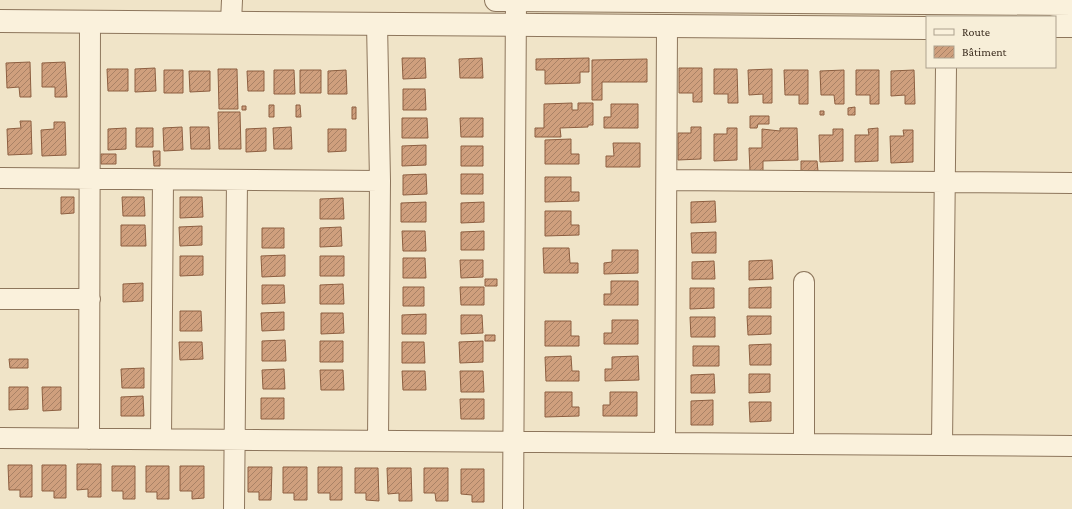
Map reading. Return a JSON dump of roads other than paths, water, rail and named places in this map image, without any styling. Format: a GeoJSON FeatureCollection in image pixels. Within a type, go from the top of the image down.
{"type":"FeatureCollection","features":[{"type":"Feature","properties":{"kind":"street"},"geometry":{"type":"LineString","coordinates":[[231,22],[232,0]]}},
{"type":"Feature","properties":{"kind":"street"},"geometry":{"type":"LineString","coordinates":[[496,0],[668,1],[945,10],[1072,4]]}},
{"type":"Feature","properties":{"kind":"street"},"geometry":{"type":"LineString","coordinates":[[513,509],[516,0]]}},
{"type":"Feature","properties":{"kind":"street"},"geometry":{"type":"LineString","coordinates":[[0,21],[926,28]]}},
{"type":"Feature","properties":{"kind":"street"},"geometry":{"type":"LineString","coordinates":[[89,439],[90,22]]}},
{"type":"Feature","properties":{"kind":"street"},"geometry":{"type":"LineString","coordinates":[[377,23],[380,181],[378,441]]}},
{"type":"Feature","properties":{"kind":"street"},"geometry":{"type":"LineString","coordinates":[[1056,26],[1072,26]]}},
{"type":"Feature","properties":{"kind":"street"},"geometry":{"type":"LineString","coordinates":[[665,443],[667,27]]}},
{"type":"Feature","properties":{"kind":"street"},"geometry":{"type":"LineString","coordinates":[[942,445],[946,68]]}},
{"type":"Feature","properties":{"kind":"street"},"geometry":{"type":"LineString","coordinates":[[0,178],[380,181]]}},
{"type":"Feature","properties":{"kind":"street"},"geometry":{"type":"LineString","coordinates":[[160,439],[163,180]]}},
{"type":"Feature","properties":{"kind":"street"},"geometry":{"type":"LineString","coordinates":[[234,509],[237,180]]}},
{"type":"Feature","properties":{"kind":"street"},"geometry":{"type":"LineString","coordinates":[[667,180],[1072,182]]}},
{"type":"Feature","properties":{"kind":"street"},"geometry":{"type":"LineString","coordinates":[[804,282],[804,444]]}},
{"type":"Feature","properties":{"kind":"street"},"geometry":{"type":"LineString","coordinates":[[0,299],[90,300]]}},
{"type":"Feature","properties":{"kind":"street"},"geometry":{"type":"LineString","coordinates":[[0,438],[1072,446]]}}]}
